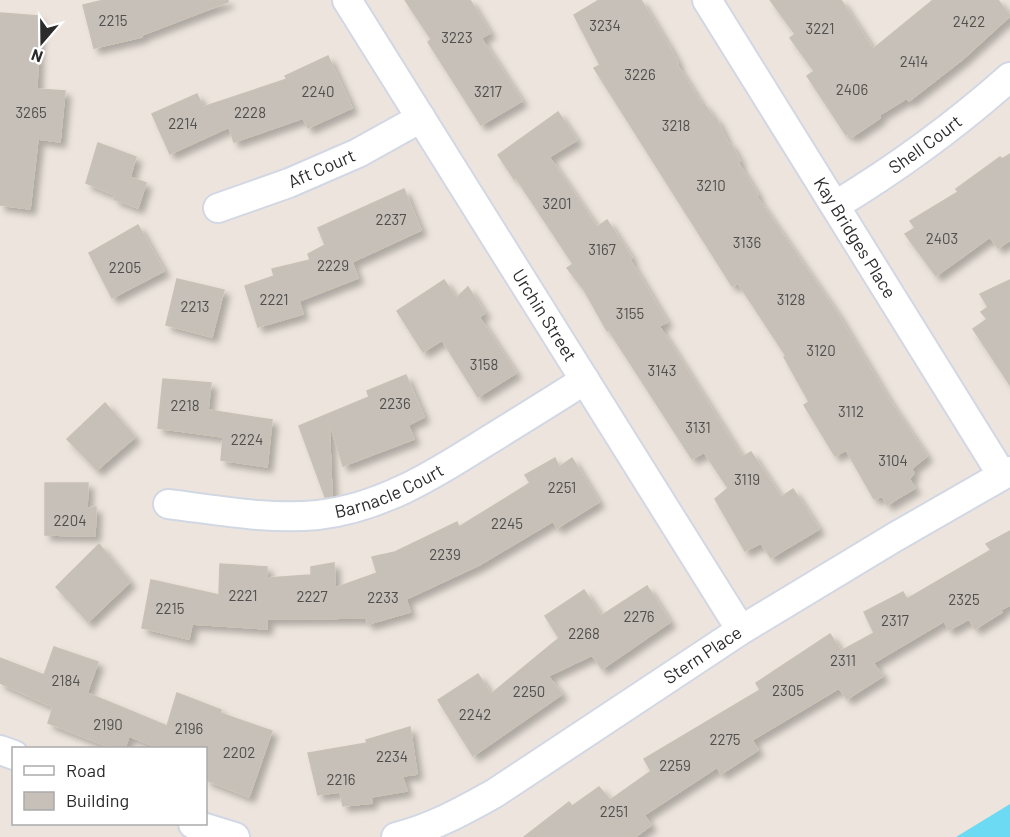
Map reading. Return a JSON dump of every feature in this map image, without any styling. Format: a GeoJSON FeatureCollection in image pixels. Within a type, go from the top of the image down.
{"type":"FeatureCollection","features":[{"type":"Feature","properties":{"kind":"street","name":"Urchin Street"},"geometry":{"type":"LineString","coordinates":[[347,0],[741,630]]}},
{"type":"Feature","properties":{"kind":"street","name":"Kay Bridges Place"},"geometry":{"type":"LineString","coordinates":[[707,0],[1006,473]]}},
{"type":"Feature","properties":{"kind":"street","name":"Shell Court"},"geometry":{"type":"LineString","coordinates":[[836,206],[871,184],[927,143],[984,100],[1010,77]]}},
{"type":"Feature","properties":{"kind":"street","name":"Aft Court"},"geometry":{"type":"LineString","coordinates":[[218,208],[289,183],[357,153],[421,118]]}},
{"type":"Feature","properties":{"kind":"street","name":"Barnacle Court"},"geometry":{"type":"LineString","coordinates":[[168,504],[280,516],[318,515],[357,508],[395,495],[433,475],[585,380]]}},
{"type":"Feature","properties":{"kind":"street","name":"Stern Place"},"geometry":{"type":"LineString","coordinates":[[396,837],[454,816],[495,793],[741,630],[1006,473]]}},
{"type":"Feature","properties":{"kind":"street"},"geometry":{"type":"LineString","coordinates":[[196,825],[235,837]]}},
{"type":"Feature","properties":{"kind":"water"},"geometry":{"type":"Polygon","coordinates":[[[1010,804],[1010,837],[956,837],[1010,804]]]}},
{"type":"Feature","properties":{"kind":"building"},"geometry":{"type":"Polygon","coordinates":[[[104,0],[228,0],[228,2],[142,35],[142,37],[94,48],[83,5],[104,0]]]}},
{"type":"Feature","properties":{"kind":"building"},"geometry":{"type":"Polygon","coordinates":[[[405,0],[470,0],[490,33],[481,38],[522,101],[481,125],[428,42],[431,39],[405,0]]]}},
{"type":"Feature","properties":{"kind":"building"},"geometry":{"type":"Polygon","coordinates":[[[599,0],[641,0],[702,105],[704,104],[716,118],[729,145],[731,144],[740,161],[738,163],[758,195],[756,196],[837,313],[889,400],[927,456],[911,469],[914,473],[909,479],[915,488],[887,505],[882,496],[874,499],[846,450],[835,456],[804,405],[809,402],[784,357],[786,356],[738,283],[732,286],[594,68],[600,65],[574,15],[599,0]]]}},
{"type":"Feature","properties":{"kind":"building"},"geometry":{"type":"Polygon","coordinates":[[[770,0],[841,0],[873,49],[933,0],[998,0],[1010,16],[963,59],[909,101],[907,98],[879,115],[880,118],[852,137],[850,133],[846,135],[807,76],[814,71],[790,38],[795,34],[770,0]]]}},
{"type":"Feature","properties":{"kind":"building"},"geometry":{"type":"Polygon","coordinates":[[[0,13],[39,16],[37,89],[65,91],[60,142],[38,139],[30,209],[0,205],[0,13]]]}},
{"type":"Feature","properties":{"kind":"building"},"geometry":{"type":"Polygon","coordinates":[[[328,56],[352,108],[308,128],[303,118],[234,142],[229,127],[170,154],[152,114],[197,94],[203,107],[287,79],[285,76],[328,56]]]}},
{"type":"Feature","properties":{"kind":"building"},"geometry":{"type":"Polygon","coordinates":[[[558,112],[577,140],[549,157],[597,227],[607,220],[632,258],[630,260],[667,322],[659,326],[742,457],[751,452],[781,497],[793,489],[819,529],[771,558],[761,543],[745,551],[715,499],[728,488],[704,452],[692,459],[608,329],[607,331],[584,290],[567,268],[573,264],[498,155],[558,112]]]}},
{"type":"Feature","properties":{"kind":"building"},"geometry":{"type":"Polygon","coordinates":[[[98,143],[136,157],[130,177],[146,183],[138,208],[114,199],[115,195],[86,183],[98,143]]]}},
{"type":"Feature","properties":{"kind":"building"},"geometry":{"type":"Polygon","coordinates":[[[1010,154],[1010,240],[998,248],[990,237],[936,276],[905,234],[915,228],[910,221],[958,192],[956,189],[1000,157],[1002,159],[1010,154]]]}},
{"type":"Feature","properties":{"kind":"building"},"geometry":{"type":"Polygon","coordinates":[[[404,189],[421,230],[352,262],[358,278],[299,301],[303,314],[258,327],[245,286],[274,276],[272,269],[310,260],[308,254],[325,245],[318,228],[404,189]]]}},
{"type":"Feature","properties":{"kind":"building"},"geometry":{"type":"Polygon","coordinates":[[[138,225],[164,271],[112,298],[89,253],[138,225]]]}},
{"type":"Feature","properties":{"kind":"building"},"geometry":{"type":"Polygon","coordinates":[[[177,279],[224,290],[212,337],[166,325],[177,279]]]}},
{"type":"Feature","properties":{"kind":"building"},"geometry":{"type":"Polygon","coordinates":[[[444,280],[456,298],[468,287],[485,313],[479,317],[516,373],[478,397],[442,340],[423,352],[397,311],[444,280]]]}},
{"type":"Feature","properties":{"kind":"building"},"geometry":{"type":"Polygon","coordinates":[[[1010,280],[1010,385],[973,329],[987,319],[981,312],[988,307],[980,294],[1010,280]]]}},
{"type":"Feature","properties":{"kind":"building"},"geometry":{"type":"Polygon","coordinates":[[[406,375],[424,417],[408,425],[414,439],[343,466],[329,421],[332,496],[325,497],[299,426],[369,397],[367,391],[406,375]]]}},
{"type":"Feature","properties":{"kind":"building"},"geometry":{"type":"Polygon","coordinates":[[[163,379],[211,383],[208,410],[272,420],[267,467],[221,460],[223,437],[158,428],[163,379]]]}},
{"type":"Feature","properties":{"kind":"building"},"geometry":{"type":"Polygon","coordinates":[[[105,403],[135,437],[97,470],[67,439],[105,403]]]}},
{"type":"Feature","properties":{"kind":"building"},"geometry":{"type":"Polygon","coordinates":[[[555,458],[559,467],[572,458],[599,502],[557,528],[553,521],[479,565],[406,599],[410,612],[368,624],[366,618],[267,619],[267,629],[192,624],[189,639],[142,628],[151,580],[219,595],[220,564],[267,567],[267,578],[311,575],[311,567],[334,563],[335,588],[377,573],[372,557],[395,552],[457,522],[459,527],[530,483],[525,475],[555,458]]]}},
{"type":"Feature","properties":{"kind":"building"},"geometry":{"type":"Polygon","coordinates":[[[45,483],[88,483],[87,508],[96,507],[95,536],[45,535],[45,483]]]}},
{"type":"Feature","properties":{"kind":"building"},"geometry":{"type":"Polygon","coordinates":[[[1010,531],[1010,605],[975,629],[969,619],[949,630],[944,621],[873,663],[883,676],[847,699],[839,688],[752,740],[758,750],[721,774],[717,767],[644,815],[651,825],[635,837],[524,837],[569,802],[572,806],[599,787],[610,800],[651,771],[644,759],[760,690],[756,683],[830,634],[841,651],[874,633],[864,612],[903,592],[907,599],[991,550],[986,544],[1010,531]]]}},
{"type":"Feature","properties":{"kind":"building"},"geometry":{"type":"Polygon","coordinates":[[[99,544],[130,582],[88,622],[56,587],[99,544]]]}},
{"type":"Feature","properties":{"kind":"building"},"geometry":{"type":"Polygon","coordinates":[[[647,586],[670,622],[602,669],[592,655],[548,676],[562,694],[473,756],[438,700],[478,674],[491,694],[559,638],[545,616],[584,590],[601,616],[647,586]]]}},
{"type":"Feature","properties":{"kind":"building"},"geometry":{"type":"Polygon","coordinates":[[[54,647],[98,662],[87,693],[167,726],[177,693],[221,710],[220,713],[272,731],[249,797],[207,780],[207,747],[157,747],[129,736],[125,747],[109,747],[48,723],[53,707],[0,683],[0,658],[44,675],[54,647]]]}},
{"type":"Feature","properties":{"kind":"building"},"geometry":{"type":"Polygon","coordinates":[[[410,727],[417,774],[402,776],[407,791],[371,797],[372,803],[343,806],[340,792],[318,795],[308,753],[367,743],[366,740],[410,727]]]}}]}
